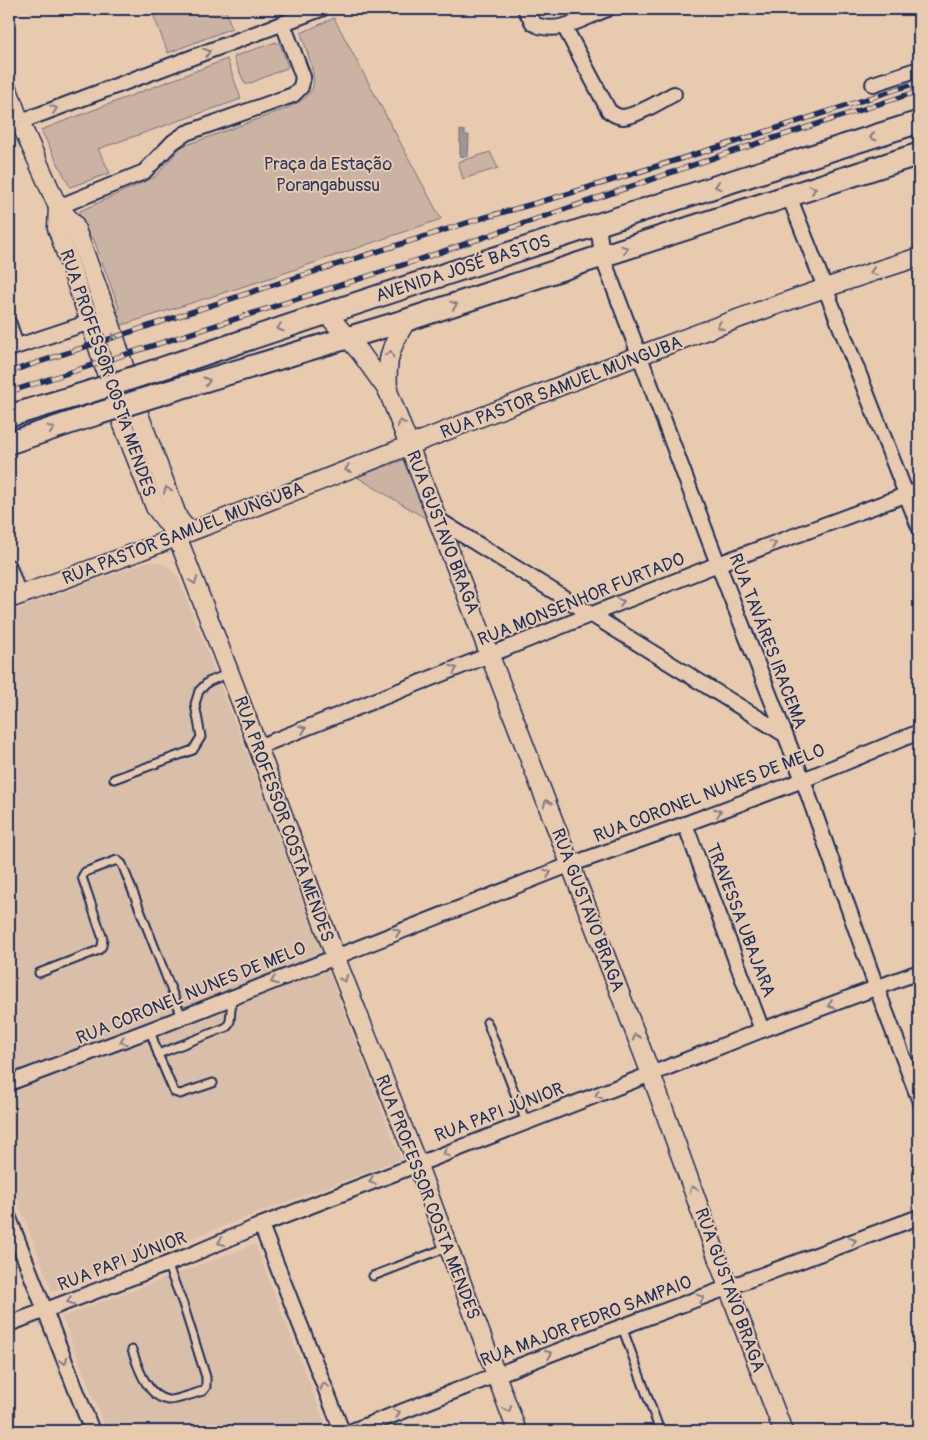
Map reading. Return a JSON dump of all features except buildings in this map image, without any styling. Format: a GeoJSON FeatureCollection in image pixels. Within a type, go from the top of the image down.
{"type":"FeatureCollection","features":[{"type":"Feature","properties":{"kind":"main road","name":"AVENIDA JOSÉ BASTOS"},"geometry":{"type":"LineString","coordinates":[[9,416],[86,393],[326,312],[919,122]]}},
{"type":"Feature","properties":{"kind":"main road","name":"AVENIDA JOSÉ BASTOS"},"geometry":{"type":"LineString","coordinates":[[9,443],[160,394],[407,320],[919,154]]}},
{"type":"Feature","properties":{"kind":"street"},"geometry":{"type":"LineString","coordinates":[[14,124],[321,9]]}},
{"type":"Feature","properties":{"kind":"street"},"geometry":{"type":"LineString","coordinates":[[524,9],[533,23],[550,28],[564,26],[607,9]]}},
{"type":"Feature","properties":{"kind":"street"},"geometry":{"type":"LineString","coordinates":[[58,207],[144,172],[174,142],[186,133],[292,95],[301,88],[304,76],[283,24]]}},
{"type":"Feature","properties":{"kind":"street"},"geometry":{"type":"LineString","coordinates":[[564,26],[609,111],[622,117],[674,94]]}},
{"type":"Feature","properties":{"kind":"street"},"geometry":{"type":"LineString","coordinates":[[872,84],[919,69]]}},
{"type":"Feature","properties":{"kind":"street","name":"RUA PROFESSOR COSTA MENDES"},"geometry":{"type":"LineString","coordinates":[[9,92],[14,124],[58,207],[74,224],[140,417],[178,518],[184,526],[184,533],[229,672],[335,956],[417,1163],[494,1375],[517,1431]]}},
{"type":"Feature","properties":{"kind":"street"},"geometry":{"type":"LineString","coordinates":[[789,196],[824,287],[913,492],[919,527]]}},
{"type":"Feature","properties":{"kind":"street","name":"RUA PROFESSOR COSTA MENDES"},"geometry":{"type":"LineString","coordinates":[[58,207],[58,228],[120,417],[155,507],[184,533]]}},
{"type":"Feature","properties":{"kind":"street","name":"RUA TAVÁRES IRACEMA"},"geometry":{"type":"LineString","coordinates":[[598,224],[602,256],[718,564],[803,780],[877,989],[919,1099]]}},
{"type":"Feature","properties":{"kind":"street","name":"RUA PASTOR SAMUEL MUNGUBA"},"geometry":{"type":"LineString","coordinates":[[14,597],[639,356],[824,287],[919,257]]}},
{"type":"Feature","properties":{"kind":"street","name":"RUA GUSTAVO BRAGA"},"geometry":{"type":"LineString","coordinates":[[326,312],[388,391],[651,1074],[728,1287],[783,1431]]}},
{"type":"Feature","properties":{"kind":"street","name":"RUA GUSTAVO BRAGA"},"geometry":{"type":"LineString","coordinates":[[388,391],[387,370],[390,351],[407,320]]}},
{"type":"Feature","properties":{"kind":"street"},"geometry":{"type":"LineString","coordinates":[[9,324],[12,348],[90,322]]}},
{"type":"Feature","properties":{"kind":"street","name":"RUA MONSENHOR FURTADO"},"geometry":{"type":"LineString","coordinates":[[258,747],[718,564],[913,492]]}},
{"type":"Feature","properties":{"kind":"street"},"geometry":{"type":"LineString","coordinates":[[437,519],[784,734]]}},
{"type":"Feature","properties":{"kind":"street"},"geometry":{"type":"LineString","coordinates":[[9,567],[14,597]]}},
{"type":"Feature","properties":{"kind":"street","name":"RUA CORONEL NUNES DE MELO"},"geometry":{"type":"LineString","coordinates":[[9,1083],[150,1030],[571,865],[803,780],[919,732]]}},
{"type":"Feature","properties":{"kind":"street","name":"TRAVESSA UBAJARA"},"geometry":{"type":"LineString","coordinates":[[685,824],[762,1030]]}},
{"type":"Feature","properties":{"kind":"street","name":"RUA PAPI JÚNIOR"},"geometry":{"type":"LineString","coordinates":[[9,1324],[167,1264],[417,1163],[762,1030],[919,972]]}},
{"type":"Feature","properties":{"kind":"street","name":"RUA MAJOR PEDRO SAMPAIO"},"geometry":{"type":"LineString","coordinates":[[352,1431],[494,1375],[919,1217]]}},
{"type":"Feature","properties":{"kind":"street"},"geometry":{"type":"LineString","coordinates":[[9,1218],[92,1431]]}},
{"type":"Feature","properties":{"kind":"street"},"geometry":{"type":"LineString","coordinates":[[261,1225],[342,1431]]}},
{"type":"Feature","properties":{"kind":"lane"},"geometry":{"type":"LineString","coordinates":[[114,779],[193,750],[201,737],[195,704],[199,691],[208,682],[229,672]]}},
{"type":"Feature","properties":{"kind":"lane"},"geometry":{"type":"LineString","coordinates":[[39,973],[100,950],[103,939],[82,877],[85,872],[116,860],[122,864],[182,1017]]}},
{"type":"Feature","properties":{"kind":"lane"},"geometry":{"type":"LineString","coordinates":[[158,1054],[227,1027],[230,1020],[232,998]]}},
{"type":"Feature","properties":{"kind":"lane"},"geometry":{"type":"LineString","coordinates":[[487,1022],[526,1122]]}},
{"type":"Feature","properties":{"kind":"lane"},"geometry":{"type":"LineString","coordinates":[[150,1030],[173,1091],[180,1094],[213,1083]]}},
{"type":"Feature","properties":{"kind":"lane"},"geometry":{"type":"LineString","coordinates":[[373,1276],[448,1247]]}},
{"type":"Feature","properties":{"kind":"lane"},"geometry":{"type":"LineString","coordinates":[[132,1350],[150,1388],[157,1396],[169,1401],[203,1391],[206,1387],[206,1377],[183,1304],[167,1264]]}},
{"type":"Feature","properties":{"kind":"lane"},"geometry":{"type":"LineString","coordinates":[[622,1327],[660,1431]]}},
{"type":"Feature","properties":{"kind":"shaded area"},"geometry":{"type":"Polygon","coordinates":[[[460,130],[465,131],[465,135],[469,135],[468,157],[460,156],[460,130]]]}},
{"type":"Feature","properties":{"kind":"shaded area"},"geometry":{"type":"Polygon","coordinates":[[[146,562],[158,562],[166,565],[178,577],[261,789],[401,1159],[52,1291],[9,1178],[9,612],[146,562]]]}},
{"type":"Feature","properties":{"kind":"shaded area"},"geometry":{"type":"Polygon","coordinates":[[[255,1244],[328,1431],[106,1431],[62,1317],[255,1244]]]}},
{"type":"Feature","properties":{"kind":"green space"},"geometry":{"type":"Polygon","coordinates":[[[151,9],[225,9],[232,28],[168,53],[151,9]]]}},
{"type":"Feature","properties":{"kind":"green space","name":"Praça da Estação Porangabussu"},"geometry":{"type":"Polygon","coordinates":[[[334,18],[441,219],[276,276],[119,326],[116,317],[119,308],[94,240],[85,232],[78,215],[80,211],[155,177],[181,147],[288,108],[304,99],[311,91],[313,79],[301,33],[334,18]]]}},
{"type":"Feature","properties":{"kind":"green space"},"geometry":{"type":"Polygon","coordinates":[[[276,42],[280,44],[288,66],[287,68],[245,84],[234,59],[235,56],[276,42]]]}},
{"type":"Feature","properties":{"kind":"green space"},"geometry":{"type":"Polygon","coordinates":[[[227,59],[241,99],[98,149],[110,173],[70,187],[41,130],[227,59]]]}},
{"type":"Feature","properties":{"kind":"green space"},"geometry":{"type":"Polygon","coordinates":[[[490,152],[498,168],[463,179],[458,162],[490,152]]]}},
{"type":"Feature","properties":{"kind":"green space"},"geometry":{"type":"Polygon","coordinates":[[[403,460],[430,521],[357,477],[403,460]]]}},
{"type":"Feature","properties":{"kind":"railway"},"geometry":{"type":"LineString","coordinates":[[9,372],[479,219],[561,196],[722,146],[919,82]]}},
{"type":"Feature","properties":{"kind":"railway"},"geometry":{"type":"LineString","coordinates":[[9,392],[415,261],[725,154],[919,91]]}}]}
